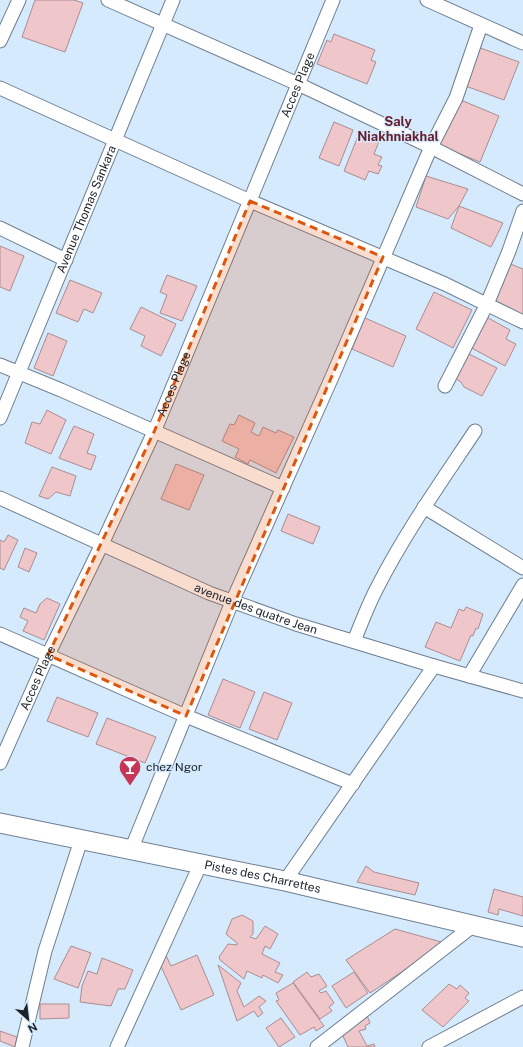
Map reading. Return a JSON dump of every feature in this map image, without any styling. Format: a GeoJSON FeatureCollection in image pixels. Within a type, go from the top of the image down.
{"type":"FeatureCollection","features":[{"type":"Feature","properties":{"kind":"main road","name":"Pistes des Charrettes"},"geometry":{"type":"LineString","coordinates":[[0,823],[285,881],[523,937]]}},
{"type":"Feature","properties":{"kind":"street"},"geometry":{"type":"LineString","coordinates":[[0,41],[19,0]]}},
{"type":"Feature","properties":{"kind":"street"},"geometry":{"type":"LineString","coordinates":[[108,0],[298,84],[431,147],[523,194]]}},
{"type":"Feature","properties":{"kind":"street","name":"Avenue Thomas Sankara"},"geometry":{"type":"LineString","coordinates":[[0,418],[174,0]]}},
{"type":"Feature","properties":{"kind":"street","name":"Acces Plage"},"geometry":{"type":"LineString","coordinates":[[0,762],[48,655],[154,432],[333,0]]}},
{"type":"Feature","properties":{"kind":"street"},"geometry":{"type":"LineString","coordinates":[[427,0],[523,43]]}},
{"type":"Feature","properties":{"kind":"street"},"geometry":{"type":"LineString","coordinates":[[131,850],[232,602],[431,147],[456,98],[481,25]]}},
{"type":"Feature","properties":{"kind":"street"},"geometry":{"type":"LineString","coordinates":[[0,88],[250,201],[383,257],[523,322]]}},
{"type":"Feature","properties":{"kind":"street"},"geometry":{"type":"LineString","coordinates":[[445,386],[487,304],[509,251],[523,211]]}},
{"type":"Feature","properties":{"kind":"street"},"geometry":{"type":"LineString","coordinates":[[0,228],[66,260]]}},
{"type":"Feature","properties":{"kind":"street"},"geometry":{"type":"LineString","coordinates":[[0,365],[61,390],[283,488]]}},
{"type":"Feature","properties":{"kind":"street"},"geometry":{"type":"LineString","coordinates":[[354,641],[377,588],[424,507],[475,432]]}},
{"type":"Feature","properties":{"kind":"street","name":"avenue des quatre Jean"},"geometry":{"type":"LineString","coordinates":[[0,498],[232,602],[434,666],[523,691]]}},
{"type":"Feature","properties":{"kind":"street"},"geometry":{"type":"LineString","coordinates":[[424,507],[523,568]]}},
{"type":"Feature","properties":{"kind":"street"},"geometry":{"type":"LineString","coordinates":[[469,676],[523,585]]}},
{"type":"Feature","properties":{"kind":"street"},"geometry":{"type":"LineString","coordinates":[[0,634],[186,716],[353,784]]}},
{"type":"Feature","properties":{"kind":"street"},"geometry":{"type":"LineString","coordinates":[[285,881],[434,666]]}},
{"type":"Feature","properties":{"kind":"street"},"geometry":{"type":"LineString","coordinates":[[22,1047],[45,951],[81,840]]}},
{"type":"Feature","properties":{"kind":"street"},"geometry":{"type":"LineString","coordinates":[[118,1047],[201,863]]}},
{"type":"Feature","properties":{"kind":"street"},"geometry":{"type":"LineString","coordinates":[[317,1047],[474,925]]}},
{"type":"Feature","properties":{"kind":"street"},"geometry":{"type":"LineString","coordinates":[[429,1047],[523,997]]}},
{"type":"Feature","properties":{"kind":"highlighted area"},"geometry":{"type":"Polygon","coordinates":[[[250,201],[383,257],[186,716],[48,655],[154,432],[250,201]]]}},
{"type":"Feature","properties":{"kind":"building"},"geometry":{"type":"Polygon","coordinates":[[[35,0],[74,0],[83,3],[65,52],[22,37],[35,0]]]}},
{"type":"Feature","properties":{"kind":"building"},"geometry":{"type":"Polygon","coordinates":[[[334,34],[375,50],[371,60],[376,62],[367,84],[317,64],[327,40],[331,42],[334,34]]]}},
{"type":"Feature","properties":{"kind":"building"},"geometry":{"type":"Polygon","coordinates":[[[475,46],[519,62],[504,100],[460,84],[475,46]]]}},
{"type":"Feature","properties":{"kind":"building"},"geometry":{"type":"Polygon","coordinates":[[[456,98],[499,116],[480,162],[436,144],[456,98]]]}},
{"type":"Feature","properties":{"kind":"building"},"geometry":{"type":"Polygon","coordinates":[[[334,122],[353,130],[339,166],[319,158],[334,122]]]}},
{"type":"Feature","properties":{"kind":"building"},"geometry":{"type":"Polygon","coordinates":[[[360,131],[380,139],[374,154],[382,157],[378,165],[382,166],[378,174],[369,171],[365,180],[344,171],[360,131]]]}},
{"type":"Feature","properties":{"kind":"building"},"geometry":{"type":"Polygon","coordinates":[[[426,176],[468,189],[459,206],[448,219],[416,207],[426,176]]]}},
{"type":"Feature","properties":{"kind":"building"},"geometry":{"type":"Polygon","coordinates":[[[459,206],[503,223],[491,247],[451,228],[459,206]]]}},
{"type":"Feature","properties":{"kind":"building"},"geometry":{"type":"Polygon","coordinates":[[[0,246],[24,256],[10,291],[0,287],[0,246]]]}},
{"type":"Feature","properties":{"kind":"building"},"geometry":{"type":"Polygon","coordinates":[[[508,263],[523,269],[523,315],[492,302],[508,263]]]}},
{"type":"Feature","properties":{"kind":"building"},"geometry":{"type":"Polygon","coordinates":[[[167,275],[197,286],[182,321],[160,313],[167,295],[160,292],[167,275]]]}},
{"type":"Feature","properties":{"kind":"building"},"geometry":{"type":"Polygon","coordinates":[[[70,280],[102,293],[93,313],[84,309],[78,322],[56,313],[70,280]]]}},
{"type":"Feature","properties":{"kind":"building"},"geometry":{"type":"Polygon","coordinates":[[[434,292],[472,310],[453,348],[416,329],[434,292]]]}},
{"type":"Feature","properties":{"kind":"building"},"geometry":{"type":"Polygon","coordinates":[[[141,307],[176,324],[161,356],[141,346],[145,336],[130,329],[141,307]]]}},
{"type":"Feature","properties":{"kind":"building"},"geometry":{"type":"Polygon","coordinates":[[[483,315],[510,330],[506,339],[516,344],[505,366],[466,345],[483,315]]]}},
{"type":"Feature","properties":{"kind":"building"},"geometry":{"type":"Polygon","coordinates":[[[365,318],[406,336],[393,367],[352,349],[365,318]]]}},
{"type":"Feature","properties":{"kind":"building"},"geometry":{"type":"Polygon","coordinates":[[[48,333],[67,341],[53,376],[34,368],[48,333]]]}},
{"type":"Feature","properties":{"kind":"building"},"geometry":{"type":"Polygon","coordinates":[[[467,353],[497,368],[482,396],[464,387],[461,382],[454,378],[467,353]]]}},
{"type":"Feature","properties":{"kind":"building"},"geometry":{"type":"Polygon","coordinates":[[[47,410],[66,420],[51,454],[25,443],[32,422],[40,424],[47,410]]]}},
{"type":"Feature","properties":{"kind":"building"},"geometry":{"type":"Polygon","coordinates":[[[239,415],[255,423],[251,432],[259,436],[263,427],[276,433],[278,430],[294,437],[276,473],[250,460],[248,464],[235,457],[239,449],[222,441],[230,424],[234,425],[239,415]]]}},
{"type":"Feature","properties":{"kind":"building"},"geometry":{"type":"Polygon","coordinates":[[[74,426],[94,434],[87,453],[96,456],[91,470],[59,458],[74,426]]]}},
{"type":"Feature","properties":{"kind":"building"},"geometry":{"type":"Polygon","coordinates":[[[176,464],[204,475],[189,510],[161,499],[176,464]]]}},
{"type":"Feature","properties":{"kind":"building"},"geometry":{"type":"Polygon","coordinates":[[[52,467],[76,476],[70,496],[56,492],[48,499],[39,496],[52,467]]]}},
{"type":"Feature","properties":{"kind":"building"},"geometry":{"type":"Polygon","coordinates":[[[288,514],[320,527],[313,544],[281,531],[288,514]]]}},
{"type":"Feature","properties":{"kind":"building"},"geometry":{"type":"Polygon","coordinates":[[[8,535],[18,540],[4,570],[0,568],[0,540],[4,542],[8,535]]]}},
{"type":"Feature","properties":{"kind":"building"},"geometry":{"type":"Polygon","coordinates":[[[25,548],[37,553],[29,572],[18,567],[25,548]]]}},
{"type":"Feature","properties":{"kind":"building"},"geometry":{"type":"Polygon","coordinates":[[[47,598],[60,604],[44,640],[23,631],[28,621],[20,617],[24,608],[36,613],[40,604],[47,598]]]}},
{"type":"Feature","properties":{"kind":"building"},"geometry":{"type":"Polygon","coordinates":[[[466,607],[483,614],[478,629],[476,628],[473,636],[471,635],[460,661],[425,647],[436,622],[451,628],[459,609],[464,611],[466,607]]]}},
{"type":"Feature","properties":{"kind":"building"},"geometry":{"type":"Polygon","coordinates":[[[223,679],[255,692],[240,728],[208,715],[223,679]]]}},
{"type":"Feature","properties":{"kind":"building"},"geometry":{"type":"Polygon","coordinates":[[[264,692],[292,703],[277,740],[249,729],[264,692]]]}},
{"type":"Feature","properties":{"kind":"building"},"geometry":{"type":"Polygon","coordinates":[[[57,697],[98,713],[88,737],[47,721],[57,697]]]}},
{"type":"Feature","properties":{"kind":"building"},"geometry":{"type":"Polygon","coordinates":[[[107,718],[156,737],[145,763],[96,744],[107,718]]]}},
{"type":"Feature","properties":{"kind":"building"},"geometry":{"type":"Polygon","coordinates":[[[366,866],[374,872],[419,883],[415,895],[357,882],[366,866]]]}},
{"type":"Feature","properties":{"kind":"building"},"geometry":{"type":"Polygon","coordinates":[[[494,889],[523,897],[523,916],[499,909],[498,915],[488,912],[494,889]]]}},
{"type":"Feature","properties":{"kind":"building"},"geometry":{"type":"Polygon","coordinates":[[[242,915],[253,921],[253,934],[250,937],[256,939],[265,926],[278,934],[270,949],[265,946],[262,954],[280,963],[275,972],[283,975],[278,983],[263,975],[262,978],[247,971],[244,979],[220,960],[219,957],[228,944],[237,945],[237,943],[226,934],[232,919],[242,915]]]}},
{"type":"Feature","properties":{"kind":"building"},"geometry":{"type":"Polygon","coordinates":[[[395,929],[445,943],[370,993],[346,960],[395,929]]]}},
{"type":"Feature","properties":{"kind":"building"},"geometry":{"type":"Polygon","coordinates":[[[71,946],[91,953],[78,988],[54,979],[71,946]]]}},
{"type":"Feature","properties":{"kind":"building"},"geometry":{"type":"Polygon","coordinates":[[[164,951],[171,966],[197,955],[214,995],[181,1010],[159,962],[164,951]]]}},
{"type":"Feature","properties":{"kind":"building"},"geometry":{"type":"Polygon","coordinates":[[[102,958],[133,970],[125,989],[118,989],[111,1006],[80,1002],[82,986],[88,971],[97,974],[102,958]]]}},
{"type":"Feature","properties":{"kind":"building"},"geometry":{"type":"Polygon","coordinates":[[[218,965],[241,983],[237,991],[244,1007],[259,996],[266,1001],[259,1007],[263,1013],[258,1017],[254,1011],[237,1021],[218,965]]]}},
{"type":"Feature","properties":{"kind":"building"},"geometry":{"type":"Polygon","coordinates":[[[307,972],[311,977],[319,974],[327,986],[319,991],[321,993],[326,991],[334,1003],[329,1007],[332,1011],[320,1019],[293,982],[307,972]]]}},
{"type":"Feature","properties":{"kind":"building"},"geometry":{"type":"Polygon","coordinates":[[[354,972],[368,993],[346,1008],[332,986],[354,972]]]}},
{"type":"Feature","properties":{"kind":"building"},"geometry":{"type":"Polygon","coordinates":[[[293,983],[324,1026],[316,1031],[314,1027],[300,1035],[276,1001],[279,1000],[276,993],[293,983]]]}},
{"type":"Feature","properties":{"kind":"building"},"geometry":{"type":"Polygon","coordinates":[[[449,984],[457,989],[460,985],[469,993],[465,998],[469,1001],[443,1027],[422,1010],[449,984]]]}},
{"type":"Feature","properties":{"kind":"building"},"geometry":{"type":"Polygon","coordinates":[[[40,1004],[69,1004],[69,1018],[40,1019],[40,1004]]]}},
{"type":"Feature","properties":{"kind":"building"},"geometry":{"type":"Polygon","coordinates":[[[366,1013],[370,1023],[365,1026],[366,1029],[359,1031],[367,1046],[374,1044],[375,1047],[348,1047],[342,1034],[366,1013]]]}},
{"type":"Feature","properties":{"kind":"building"},"geometry":{"type":"Polygon","coordinates":[[[281,1018],[295,1037],[279,1047],[266,1028],[281,1018]]]}},
{"type":"Feature","properties":{"kind":"building"},"geometry":{"type":"Polygon","coordinates":[[[0,1031],[17,1037],[15,1047],[0,1041],[0,1031]]]}},
{"type":"Feature","properties":{"kind":"place","name":"chez Ngor"},"geometry":{"type":"Point","coordinates":[130,786]}},
{"type":"Feature","properties":{"kind":"district","name":"Saly Niakhniakhal"},"geometry":{"type":"Point","coordinates":[398,128]}}]}
